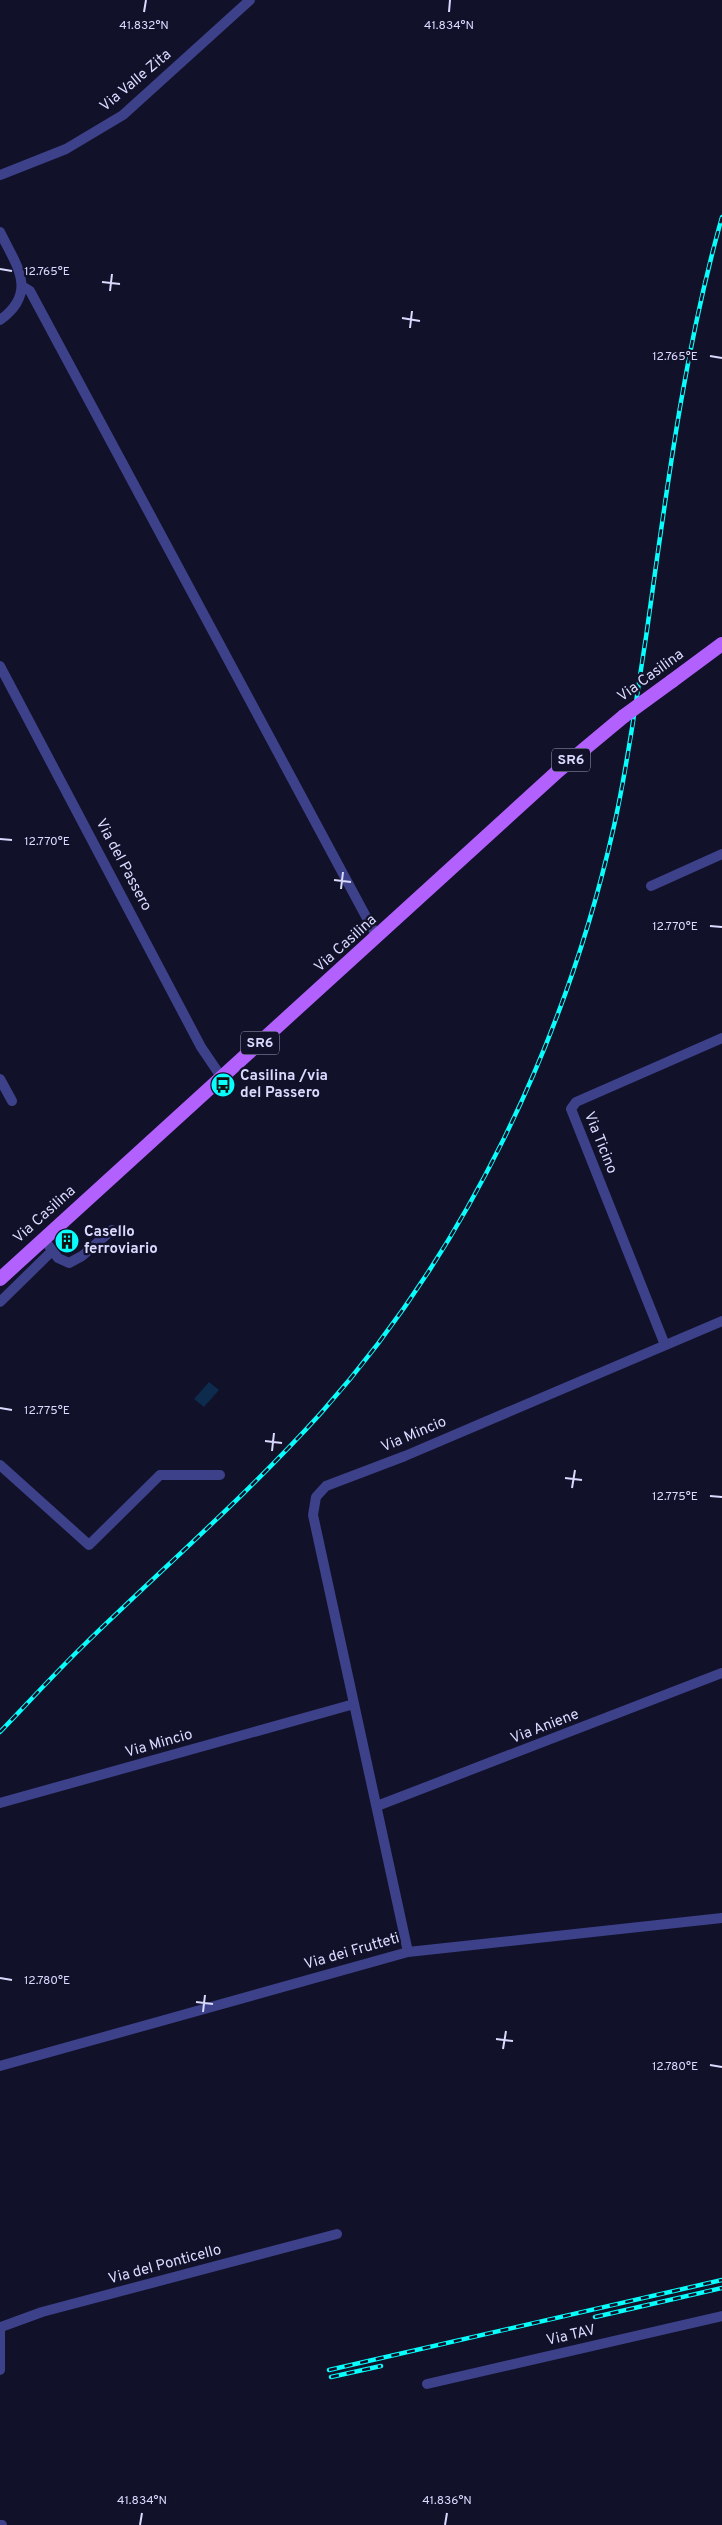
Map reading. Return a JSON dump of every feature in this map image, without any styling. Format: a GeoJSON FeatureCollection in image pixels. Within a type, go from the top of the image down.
{"type":"FeatureCollection","features":[{"type":"Feature","properties":{"kind":"main road","name":"Via Casilina"},"geometry":{"type":"LineString","coordinates":[[0,1278],[558,771],[624,716],[722,644]]}},
{"type":"Feature","properties":{"kind":"street","name":"Via Valle Zita"},"geometry":{"type":"LineString","coordinates":[[0,175],[66,149],[123,115],[250,0]]}},
{"type":"Feature","properties":{"kind":"street"},"geometry":{"type":"LineString","coordinates":[[0,232],[21,274],[22,286],[20,298],[15,307],[0,320]]}},
{"type":"Feature","properties":{"kind":"street"},"geometry":{"type":"LineString","coordinates":[[22,286],[30,291],[377,937]]}},
{"type":"Feature","properties":{"kind":"street","name":"Via del Passero"},"geometry":{"type":"LineString","coordinates":[[0,666],[201,1047],[222,1078]]}},
{"type":"Feature","properties":{"kind":"street"},"geometry":{"type":"LineString","coordinates":[[651,886],[722,854]]}},
{"type":"Feature","properties":{"kind":"street","name":"Via Ticino"},"geometry":{"type":"LineString","coordinates":[[665,1345],[571,1110],[576,1102],[722,1038]]}},
{"type":"Feature","properties":{"kind":"street"},"geometry":{"type":"LineString","coordinates":[[0,1079],[12,1101]]}},
{"type":"Feature","properties":{"kind":"street"},"geometry":{"type":"LineString","coordinates":[[43,1238],[62,1262],[72,1262],[112,1230]]}},
{"type":"Feature","properties":{"kind":"street"},"geometry":{"type":"LineString","coordinates":[[0,1302],[52,1251]]}},
{"type":"Feature","properties":{"kind":"street","name":"Via Mincio"},"geometry":{"type":"LineString","coordinates":[[408,1952],[378,1806],[313,1515],[313,1503],[319,1491],[722,1321]]}},
{"type":"Feature","properties":{"kind":"street"},"geometry":{"type":"LineString","coordinates":[[0,1465],[89,1545],[160,1475],[220,1475]]}},
{"type":"Feature","properties":{"kind":"street","name":"Via Aniene"},"geometry":{"type":"LineString","coordinates":[[378,1806],[722,1673]]}},
{"type":"Feature","properties":{"kind":"street","name":"Via Mincio"},"geometry":{"type":"LineString","coordinates":[[0,1803],[354,1704]]}},
{"type":"Feature","properties":{"kind":"street","name":"Via dei Frutteti"},"geometry":{"type":"LineString","coordinates":[[0,2066],[408,1952],[722,1918]]}},
{"type":"Feature","properties":{"kind":"street","name":"Via del Ponticello"},"geometry":{"type":"LineString","coordinates":[[0,2327],[42,2312],[337,2234]]}},
{"type":"Feature","properties":{"kind":"street","name":"Via TAV"},"geometry":{"type":"LineString","coordinates":[[427,2384],[722,2316]]}},
{"type":"Feature","properties":{"kind":"street"},"geometry":{"type":"LineString","coordinates":[[0,2327],[0,2370]]}},
{"type":"Feature","properties":{"kind":"water"},"geometry":{"type":"Polygon","coordinates":[[[209,1382],[219,1390],[204,1407],[194,1399],[209,1382]]]}},
{"type":"Feature","properties":{"kind":"railway"},"geometry":{"type":"LineString","coordinates":[[0,1732],[74,1655],[235,1502],[321,1413],[374,1349],[422,1282],[465,1211],[504,1138],[539,1062],[568,985],[594,906],[614,826],[632,732],[686,373],[696,321],[722,217]]}},
{"type":"Feature","properties":{"kind":"railway"},"geometry":{"type":"LineString","coordinates":[[329,2370],[722,2280]]}},
{"type":"Feature","properties":{"kind":"railway"},"geometry":{"type":"LineString","coordinates":[[595,2317],[722,2288]]}},
{"type":"Feature","properties":{"kind":"railway"},"geometry":{"type":"LineString","coordinates":[[331,2377],[381,2366]]}},
{"type":"Feature","properties":{"kind":"place","name":"Casilina /via del Passero"},"geometry":{"type":"Point","coordinates":[223,1085]}},
{"type":"Feature","properties":{"kind":"place","name":"Casello ferroviario"},"geometry":{"type":"Point","coordinates":[67,1241]}}]}
